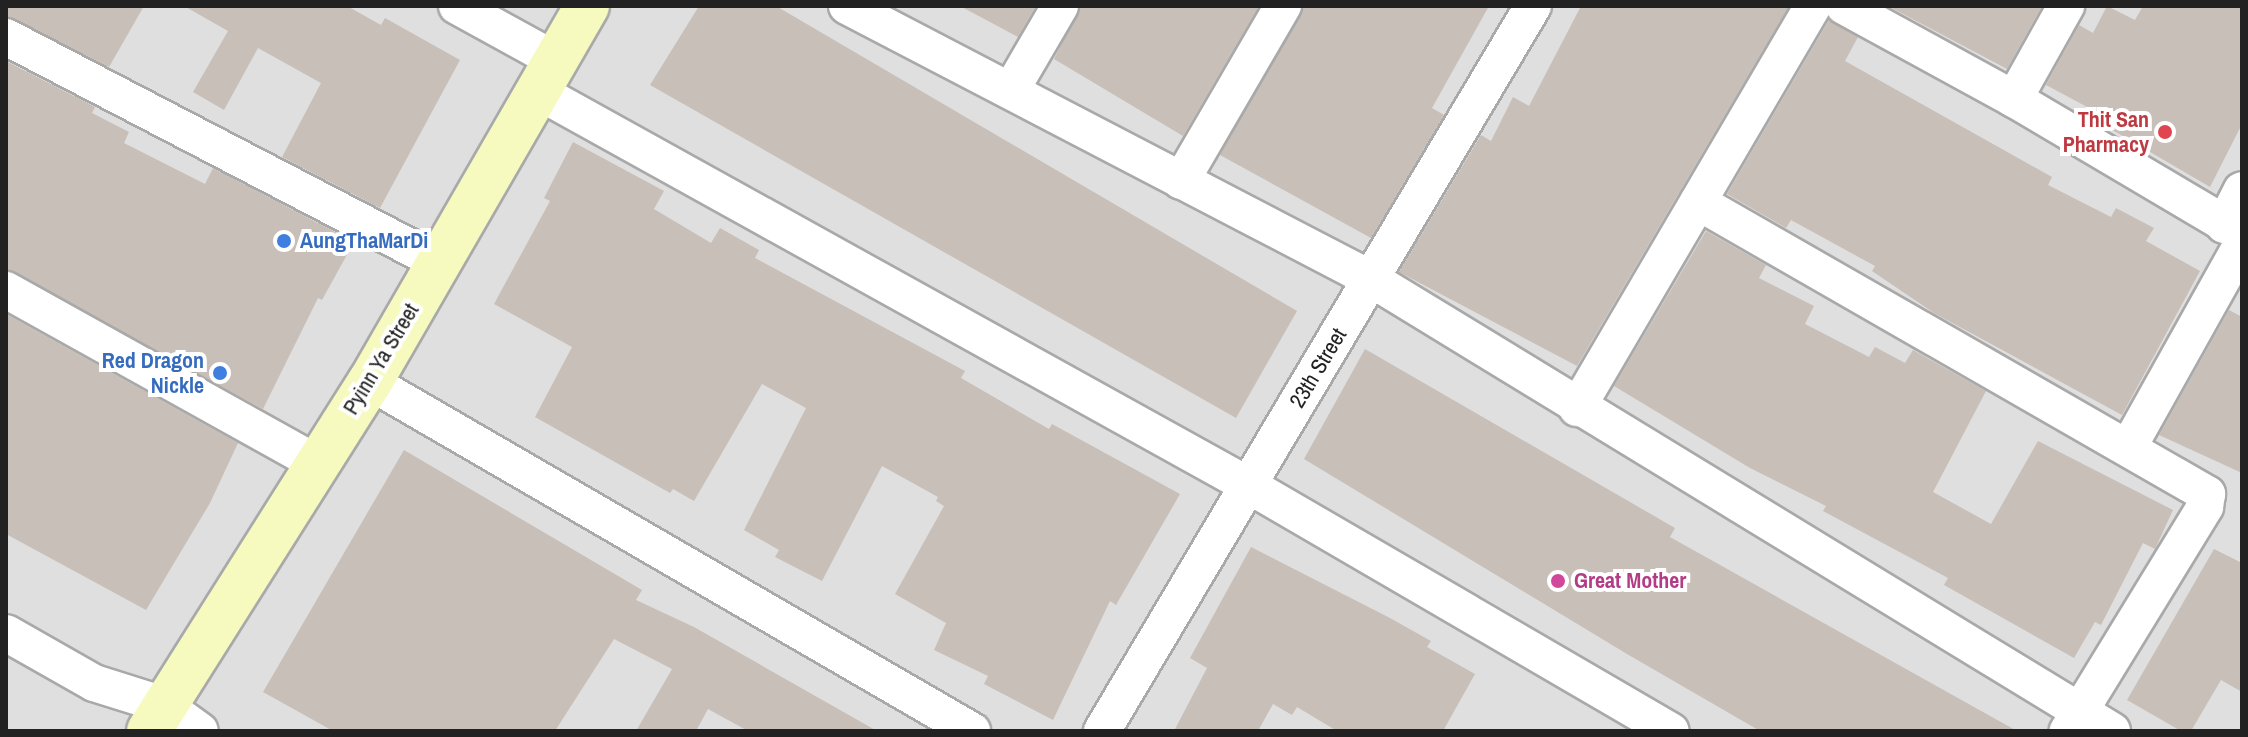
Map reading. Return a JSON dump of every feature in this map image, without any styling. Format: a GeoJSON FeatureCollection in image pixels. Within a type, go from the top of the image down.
{"type":"FeatureCollection","features":[{"type":"Feature","properties":{"kind":"main road","name":"Pyinn Ya Street"},"geometry":{"type":"LineString","coordinates":[[156,718],[315,462],[370,382],[587,6]]}},
{"type":"Feature","properties":{"kind":"street"},"geometry":{"type":"LineString","coordinates":[[457,6],[548,77],[1671,731]]}},
{"type":"Feature","properties":{"kind":"street"},"geometry":{"type":"LineString","coordinates":[[847,6],[1371,279],[2075,720],[2112,731]]}},
{"type":"Feature","properties":{"kind":"street"},"geometry":{"type":"LineString","coordinates":[[1011,90],[1060,6]]}},
{"type":"Feature","properties":{"kind":"street"},"geometry":{"type":"LineString","coordinates":[[1181,181],[1283,6]]}},
{"type":"Feature","properties":{"kind":"street","name":"23th Street"},"geometry":{"type":"LineString","coordinates":[[1102,731],[1533,6]]}},
{"type":"Feature","properties":{"kind":"street"},"geometry":{"type":"LineString","coordinates":[[1577,408],[1813,6]]}},
{"type":"Feature","properties":{"kind":"street"},"geometry":{"type":"LineString","coordinates":[[1844,6],[2014,99],[2236,234]]}},
{"type":"Feature","properties":{"kind":"street"},"geometry":{"type":"LineString","coordinates":[[2014,99],[2066,6]]}},
{"type":"Feature","properties":{"kind":"street"},"geometry":{"type":"LineString","coordinates":[[6,37],[438,262]]}},
{"type":"Feature","properties":{"kind":"street"},"geometry":{"type":"LineString","coordinates":[[2128,448],[2236,234],[2242,190]]}},
{"type":"Feature","properties":{"kind":"street"},"geometry":{"type":"LineString","coordinates":[[1698,202],[2202,488],[2205,507],[2075,720]]}},
{"type":"Feature","properties":{"kind":"street"},"geometry":{"type":"LineString","coordinates":[[6,290],[315,462]]}},
{"type":"Feature","properties":{"kind":"street"},"geometry":{"type":"LineString","coordinates":[[370,382],[972,731]]}},
{"type":"Feature","properties":{"kind":"street"},"geometry":{"type":"LineString","coordinates":[[6,633],[156,718],[200,731]]}},
{"type":"Feature","properties":{"kind":"shaded area"},"geometry":{"type":"Polygon","coordinates":[[[6,6],[2242,6],[2242,731],[6,731],[6,6]]]}},
{"type":"Feature","properties":{"kind":"building"},"geometry":{"type":"Polygon","coordinates":[[[6,6],[144,6],[109,67],[6,16],[6,6]]]}},
{"type":"Feature","properties":{"kind":"building"},"geometry":{"type":"Polygon","coordinates":[[[184,6],[347,6],[381,25],[385,18],[460,60],[380,208],[282,157],[321,83],[258,48],[224,110],[193,92],[228,31],[184,6]]]}},
{"type":"Feature","properties":{"kind":"building"},"geometry":{"type":"Polygon","coordinates":[[[699,6],[776,6],[1297,311],[1236,418],[650,85],[699,6]]]}},
{"type":"Feature","properties":{"kind":"building"},"geometry":{"type":"Polygon","coordinates":[[[960,6],[1036,6],[1018,37],[960,6]]]}},
{"type":"Feature","properties":{"kind":"building"},"geometry":{"type":"Polygon","coordinates":[[[1081,6],[1259,6],[1183,136],[1054,59],[1081,6]]]}},
{"type":"Feature","properties":{"kind":"building"},"geometry":{"type":"Polygon","coordinates":[[[1304,6],[1489,6],[1432,108],[1444,115],[1371,238],[1220,155],[1304,6]]]}},
{"type":"Feature","properties":{"kind":"building"},"geometry":{"type":"Polygon","coordinates":[[[1581,6],[1789,6],[1577,366],[1399,272],[1481,135],[1491,141],[1513,97],[1529,106],[1581,6]]]}},
{"type":"Feature","properties":{"kind":"building"},"geometry":{"type":"Polygon","coordinates":[[[1888,6],[2042,6],[2007,69],[1888,6]]]}},
{"type":"Feature","properties":{"kind":"building"},"geometry":{"type":"Polygon","coordinates":[[[2107,6],[2135,20],[2143,6],[2242,6],[2242,124],[2210,187],[2085,114],[2089,108],[2046,85],[2079,25],[2093,33],[2107,6]]]}},
{"type":"Feature","properties":{"kind":"building"},"geometry":{"type":"Polygon","coordinates":[[[1829,20],[1858,37],[1845,61],[2052,177],[2048,185],[2111,217],[2116,208],[2154,228],[2146,241],[2200,271],[2122,415],[1934,313],[1872,271],[1875,266],[1791,220],[1786,228],[1727,194],[1829,20]]]}},
{"type":"Feature","properties":{"kind":"building"},"geometry":{"type":"Polygon","coordinates":[[[6,61],[95,107],[92,113],[129,132],[124,143],[205,184],[213,168],[354,242],[322,300],[318,298],[263,409],[6,269],[6,61]]]}},
{"type":"Feature","properties":{"kind":"building"},"geometry":{"type":"Polygon","coordinates":[[[573,142],[664,191],[654,209],[711,243],[720,228],[759,250],[755,258],[965,371],[961,378],[1049,429],[1052,424],[1180,494],[1116,605],[1110,601],[1053,720],[984,684],[988,676],[934,650],[946,623],[895,594],[944,506],[936,501],[938,497],[882,466],[822,581],[775,557],[779,550],[744,530],[806,408],[762,384],[694,501],[673,489],[670,493],[535,417],[572,347],[494,304],[550,201],[544,198],[573,142]]]}},
{"type":"Feature","properties":{"kind":"building"},"geometry":{"type":"Polygon","coordinates":[[[1706,231],[1766,265],[1759,278],[1814,306],[1805,324],[1869,357],[1875,347],[1905,363],[1913,350],[1986,391],[1933,492],[1991,524],[2038,441],[2173,510],[2155,549],[2143,543],[2101,625],[2095,622],[2074,658],[1944,585],[1948,578],[1823,511],[1826,506],[1750,468],[1614,386],[1706,231]]]}},
{"type":"Feature","properties":{"kind":"building"},"geometry":{"type":"Polygon","coordinates":[[[2229,310],[2242,317],[2242,473],[2159,435],[2229,310]]]}},
{"type":"Feature","properties":{"kind":"building"},"geometry":{"type":"Polygon","coordinates":[[[6,314],[238,443],[210,503],[146,610],[6,534],[6,314]]]}},
{"type":"Feature","properties":{"kind":"building"},"geometry":{"type":"Polygon","coordinates":[[[1365,349],[1675,528],[1670,537],[2017,731],[1760,731],[1627,654],[1304,459],[1365,349]]]}},
{"type":"Feature","properties":{"kind":"building"},"geometry":{"type":"Polygon","coordinates":[[[404,450],[642,590],[636,600],[694,627],[877,731],[748,731],[708,709],[696,731],[636,731],[672,669],[614,639],[555,731],[333,731],[263,692],[404,450]]]}},
{"type":"Feature","properties":{"kind":"building"},"geometry":{"type":"Polygon","coordinates":[[[1251,547],[1431,641],[1427,647],[1475,674],[1443,731],[1337,731],[1297,707],[1292,715],[1273,704],[1258,731],[1174,731],[1207,668],[1190,658],[1251,547]]]}},
{"type":"Feature","properties":{"kind":"building"},"geometry":{"type":"Polygon","coordinates":[[[2214,549],[2242,563],[2242,692],[2221,680],[2191,731],[2181,731],[2127,700],[2214,549]]]}},
{"type":"Feature","properties":{"kind":"place","name":"Thit San Pharmacy"},"geometry":{"type":"Point","coordinates":[2165,132]}},
{"type":"Feature","properties":{"kind":"place","name":"AungThaMarDi"},"geometry":{"type":"Point","coordinates":[284,241]}},
{"type":"Feature","properties":{"kind":"place","name":"Red Dragon Nickle"},"geometry":{"type":"Point","coordinates":[220,373]}},
{"type":"Feature","properties":{"kind":"place","name":"Great Mother"},"geometry":{"type":"Point","coordinates":[1558,581]}}]}
